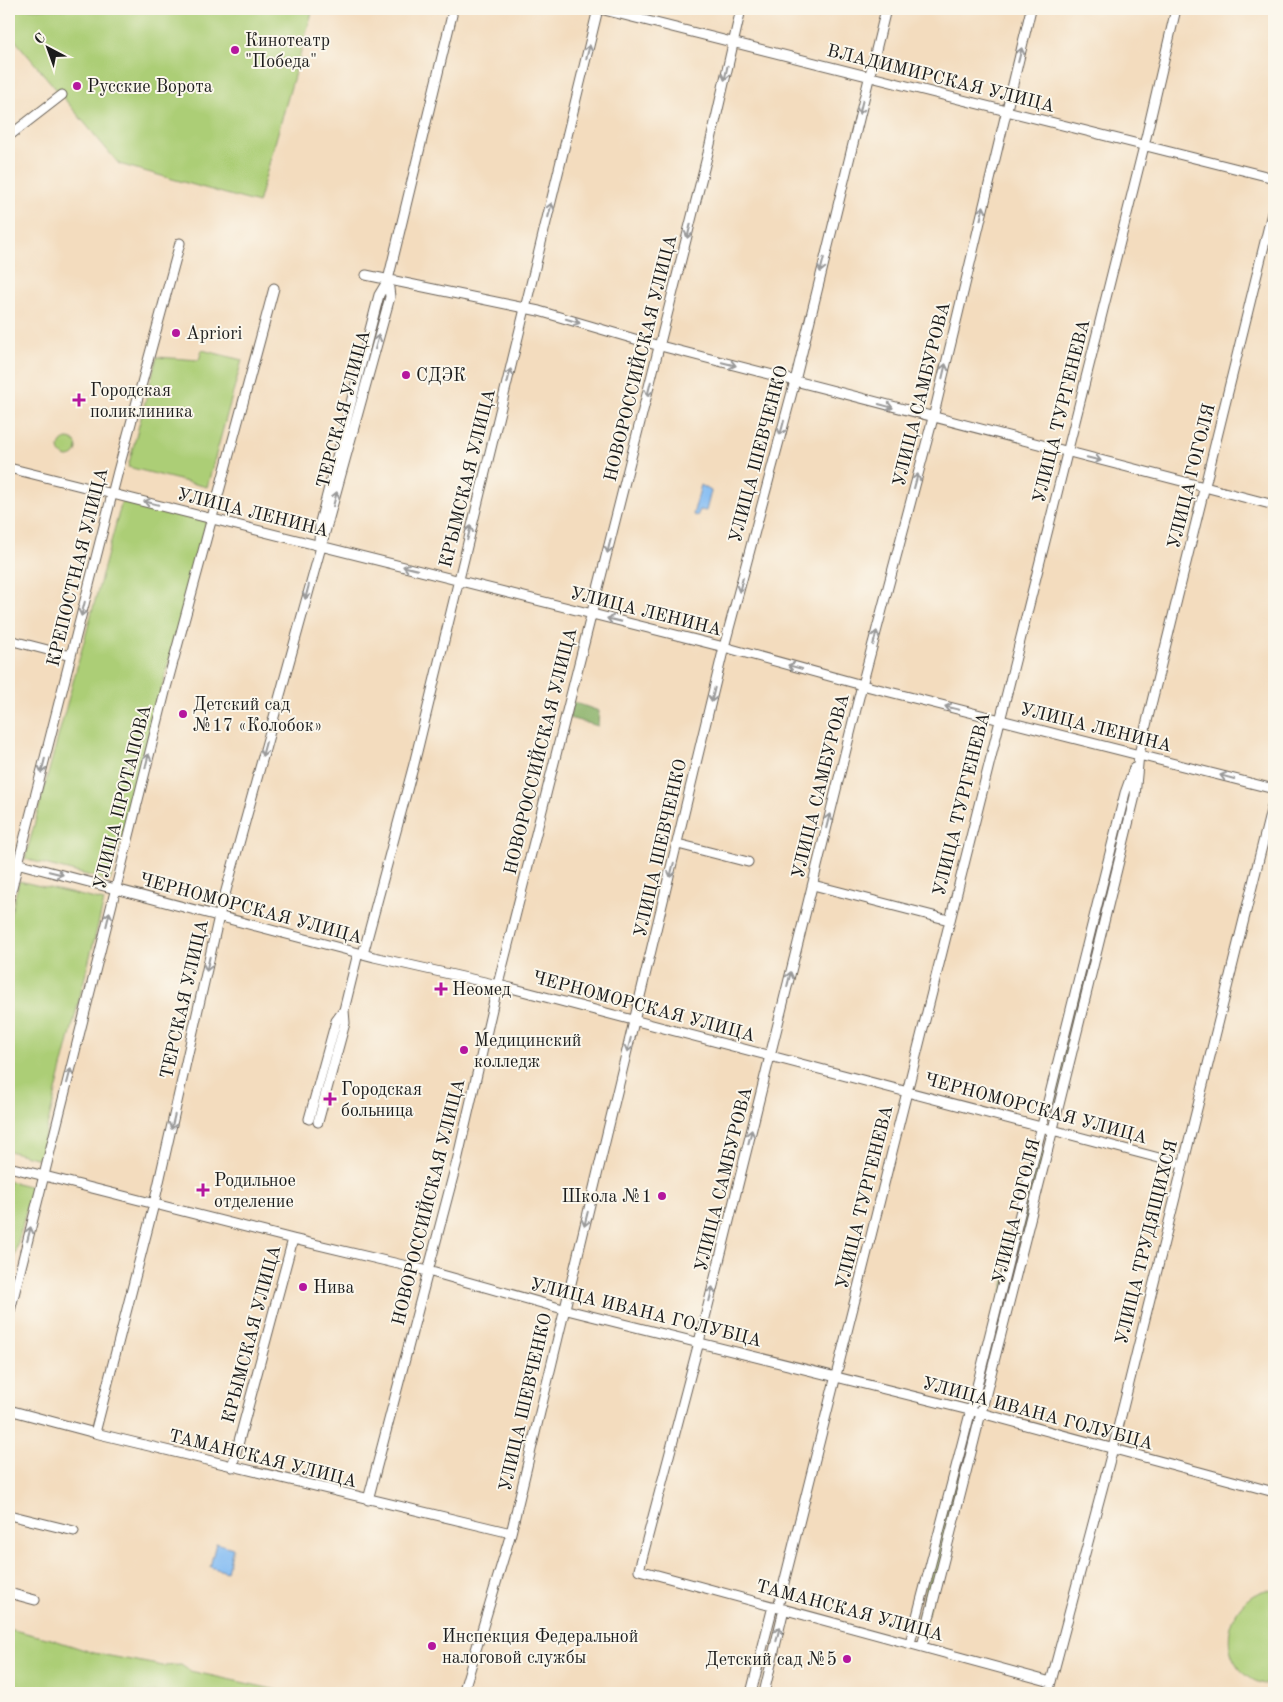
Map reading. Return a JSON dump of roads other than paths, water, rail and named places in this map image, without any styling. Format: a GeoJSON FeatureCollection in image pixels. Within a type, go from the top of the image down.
{"type":"FeatureCollection","features":[{"type":"Feature","properties":{"kind":"street","name":"ВЛАДИМИРСКАЯ УЛИЦА"},"geometry":{"type":"LineString","coordinates":[[599,9],[869,78],[1006,109],[1274,178]]}},
{"type":"Feature","properties":{"kind":"street","name":"КРЫМСКАЯ УЛИЦА"},"geometry":{"type":"LineString","coordinates":[[313,1120],[336,1021],[344,1010],[361,954],[414,764],[599,9]]}},
{"type":"Feature","properties":{"kind":"street","name":"НОВОРОССИЙСКАЯ УЛИЦА"},"geometry":{"type":"LineString","coordinates":[[368,1500],[428,1271],[498,985],[660,346],[708,153],[741,9]]}},
{"type":"Feature","properties":{"kind":"street","name":"УЛИЦА ШЕВЧЕНКО"},"geometry":{"type":"LineString","coordinates":[[463,1693],[511,1533],[563,1309],[678,844],[724,647],[795,381],[886,9]]}},
{"type":"Feature","properties":{"kind":"street","name":"УЛИЦА САМБУРОВА"},"geometry":{"type":"LineString","coordinates":[[640,1570],[699,1342],[862,685],[933,418],[1031,9]]}},
{"type":"Feature","properties":{"kind":"street","name":"УЛИЦА ТУРГЕНЕВА"},"geometry":{"type":"LineString","coordinates":[[751,1693],[778,1607],[1144,146],[1176,9]]}},
{"type":"Feature","properties":{"kind":"street","name":"ТЕРСКАЯ УЛИЦА"},"geometry":{"type":"LineString","coordinates":[[94,1433],[154,1204],[219,916],[320,545],[320,522],[378,295],[388,280],[452,15]]}},
{"type":"Feature","properties":{"kind":"street"},"geometry":{"type":"LineString","coordinates":[[9,136],[62,95]]}},
{"type":"Feature","properties":{"kind":"street","name":"УЛИЦА ГОГОЛЯ"},"geometry":{"type":"LineString","coordinates":[[910,1643],[1125,793],[1139,754],[1274,205]]}},
{"type":"Feature","properties":{"kind":"street","name":"КРЕПОСТНАЯ УЛИЦА"},"geometry":{"type":"LineString","coordinates":[[9,899],[13,862],[71,656],[180,243]]}},
{"type":"Feature","properties":{"kind":"street"},"geometry":{"type":"LineString","coordinates":[[366,274],[526,308],[660,346],[933,418],[1274,505]]}},
{"type":"Feature","properties":{"kind":"street","name":"УЛИЦА ПРОТАПОВА"},"geometry":{"type":"LineString","coordinates":[[9,1315],[166,688],[274,288]]}},
{"type":"Feature","properties":{"kind":"street","name":"УЛИЦА ЛЕНИНА"},"geometry":{"type":"LineString","coordinates":[[9,468],[724,647],[862,685],[1274,789]]}},
{"type":"Feature","properties":{"kind":"street"},"geometry":{"type":"LineString","coordinates":[[9,640],[71,656]]}},
{"type":"Feature","properties":{"kind":"street","name":"УЛИЦА ГОГОЛЯ"},"geometry":{"type":"LineString","coordinates":[[922,1646],[1053,1130],[1134,796],[1139,754]]}},
{"type":"Feature","properties":{"kind":"street","name":"УЛИЦА ТРУДЯЩИХСЯ"},"geometry":{"type":"LineString","coordinates":[[1048,1693],[1113,1448],[1274,798]]}},
{"type":"Feature","properties":{"kind":"street"},"geometry":{"type":"LineString","coordinates":[[678,844],[748,862]]}},
{"type":"Feature","properties":{"kind":"street","name":"ЧЕРНОМОРСКАЯ УЛИЦА"},"geometry":{"type":"LineString","coordinates":[[13,862],[361,954],[498,985],[635,1020],[1182,1164]]}},
{"type":"Feature","properties":{"kind":"street"},"geometry":{"type":"LineString","coordinates":[[812,885],[949,920]]}},
{"type":"Feature","properties":{"kind":"street","name":"УЛИЦА ИВАНА ГОЛУБЦА"},"geometry":{"type":"LineString","coordinates":[[9,1167],[44,1174],[154,1204],[428,1271],[563,1309],[981,1413],[1274,1492]]}},
{"type":"Feature","properties":{"kind":"street","name":"КРЫМСКАЯ УЛИЦА"},"geometry":{"type":"LineString","coordinates":[[232,1467],[293,1239]]}},
{"type":"Feature","properties":{"kind":"street","name":"ТАМАНСКАЯ УЛИЦА"},"geometry":{"type":"LineString","coordinates":[[9,1410],[232,1467],[511,1533]]}},
{"type":"Feature","properties":{"kind":"street"},"geometry":{"type":"LineString","coordinates":[[9,1515],[74,1531]]}},
{"type":"Feature","properties":{"kind":"street","name":"ТАМАНСКАЯ УЛИЦА"},"geometry":{"type":"LineString","coordinates":[[640,1570],[1051,1682]]}},
{"type":"Feature","properties":{"kind":"street"},"geometry":{"type":"LineString","coordinates":[[9,1594],[35,1600]]}},
{"type":"Feature","properties":{"kind":"street","name":"УЛИЦА ТУРГЕНЕВА"},"geometry":{"type":"LineString","coordinates":[[764,1693],[778,1607]]}},
{"type":"Feature","properties":{"kind":"water"},"geometry":{"type":"Polygon","coordinates":[[[701,485],[711,491],[706,511],[700,510],[697,516],[693,515],[701,485]]]}},
{"type":"Feature","properties":{"kind":"water"},"geometry":{"type":"Polygon","coordinates":[[[216,1543],[233,1548],[227,1572],[210,1567],[216,1543]]]}},
{"type":"Feature","properties":{"kind":"place","name":"Кинотеатр \"Победа\""},"geometry":{"type":"Point","coordinates":[235,50]}},
{"type":"Feature","properties":{"kind":"place","name":"Русские Ворота"},"geometry":{"type":"Point","coordinates":[77,86]}},
{"type":"Feature","properties":{"kind":"place","name":"Apriori"},"geometry":{"type":"Point","coordinates":[176,333]}},
{"type":"Feature","properties":{"kind":"place","name":"СДЭК"},"geometry":{"type":"Point","coordinates":[406,375]}},
{"type":"Feature","properties":{"kind":"place","name":"Городская поликлиника"},"geometry":{"type":"Point","coordinates":[79,400]}},
{"type":"Feature","properties":{"kind":"place","name":"Детский сад №17 «Колобок»"},"geometry":{"type":"Point","coordinates":[183,714]}},
{"type":"Feature","properties":{"kind":"place","name":"Неомед"},"geometry":{"type":"Point","coordinates":[441,989]}},
{"type":"Feature","properties":{"kind":"place","name":"Медицинский колледж"},"geometry":{"type":"Point","coordinates":[464,1050]}},
{"type":"Feature","properties":{"kind":"place","name":"Городская больница"},"geometry":{"type":"Point","coordinates":[330,1099]}},
{"type":"Feature","properties":{"kind":"place","name":"Родильное отделение"},"geometry":{"type":"Point","coordinates":[203,1190]}},
{"type":"Feature","properties":{"kind":"place","name":"Школа №1"},"geometry":{"type":"Point","coordinates":[662,1196]}},
{"type":"Feature","properties":{"kind":"place","name":"Нива"},"geometry":{"type":"Point","coordinates":[303,1287]}},
{"type":"Feature","properties":{"kind":"place","name":"Инспекция Федеральной налоговой службы"},"geometry":{"type":"Point","coordinates":[432,1646]}},
{"type":"Feature","properties":{"kind":"place","name":"Детский сад №5"},"geometry":{"type":"Point","coordinates":[847,1659]}}]}
